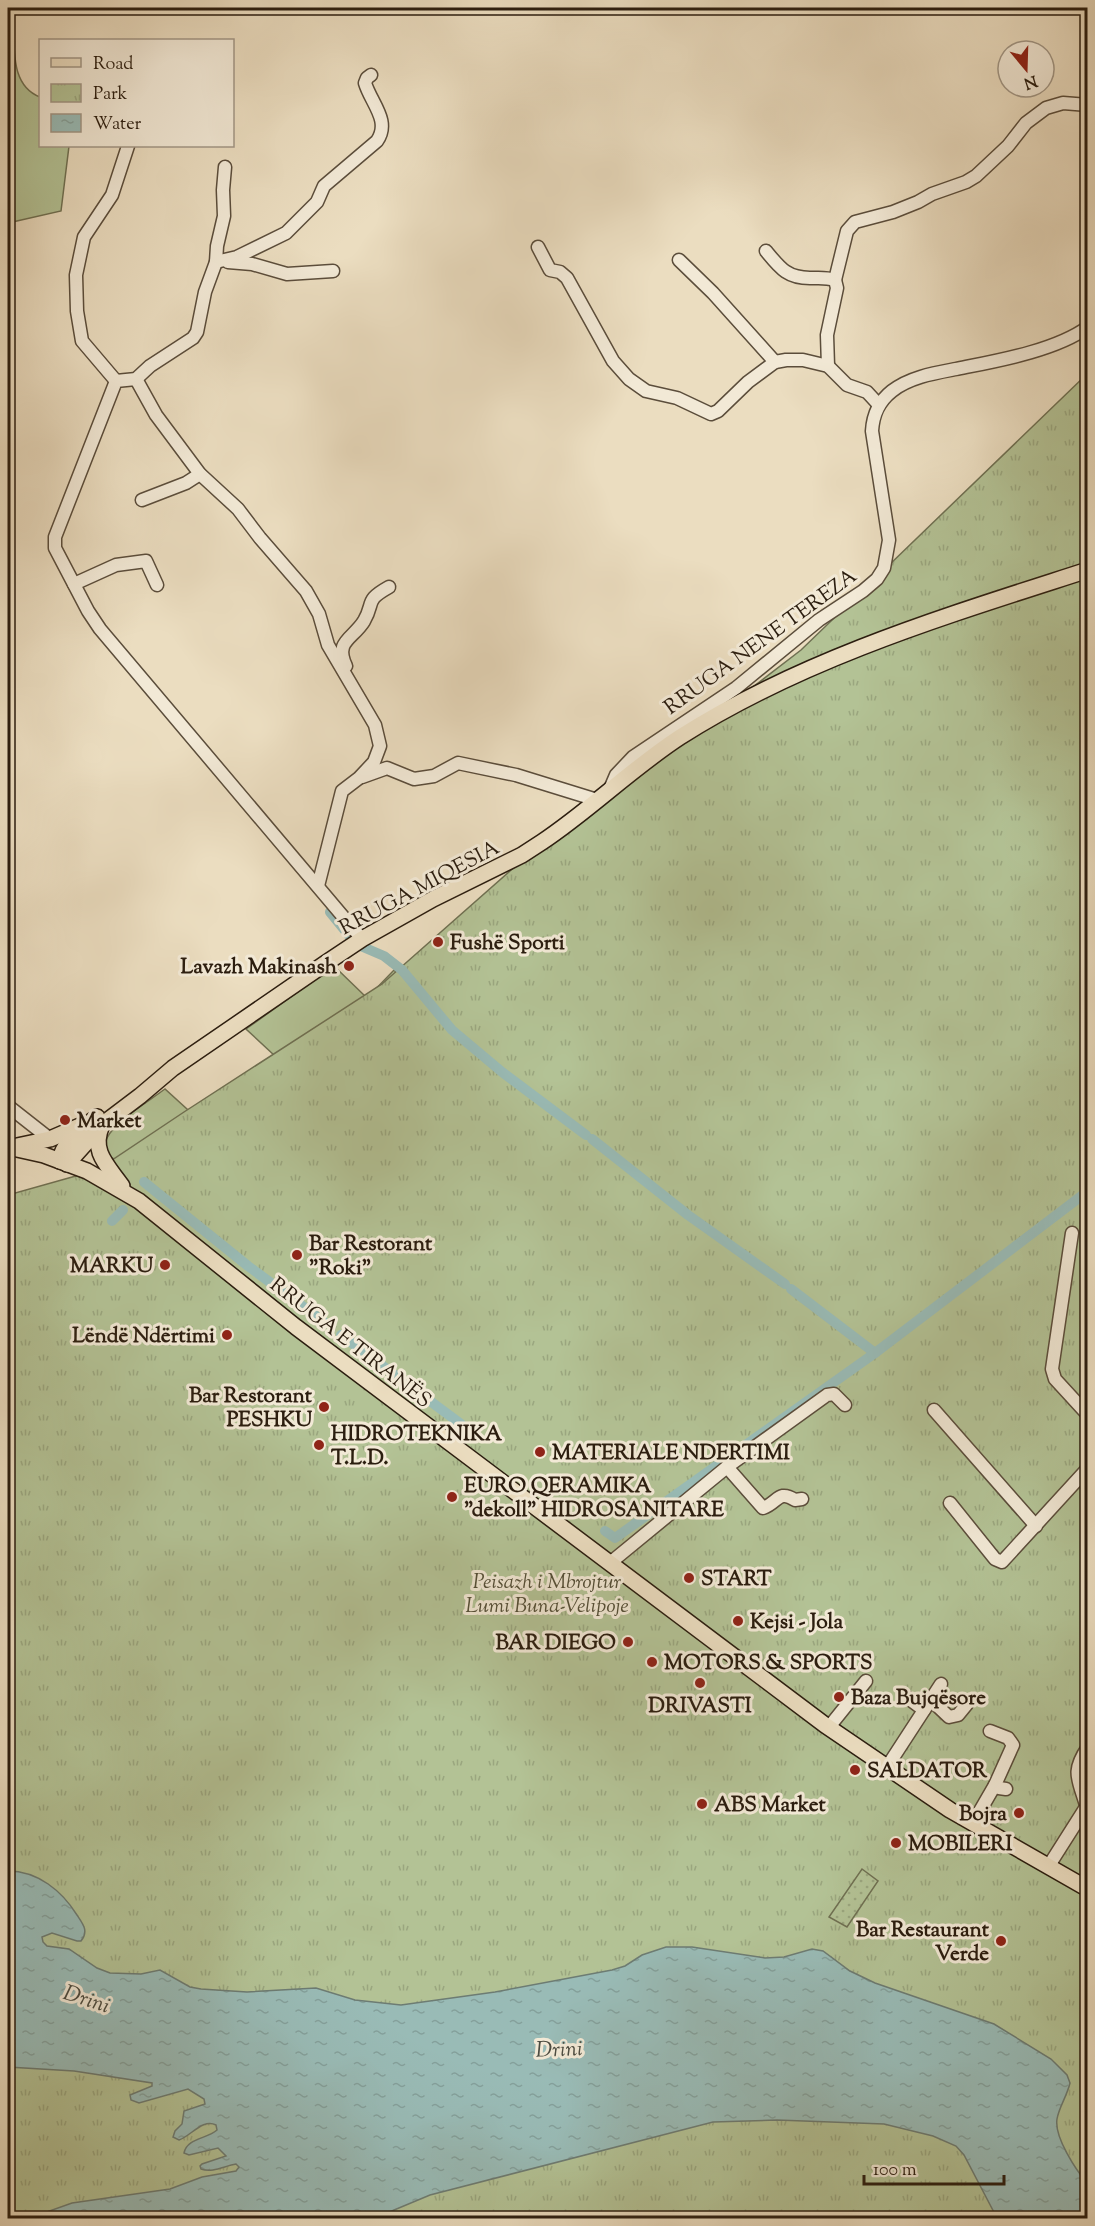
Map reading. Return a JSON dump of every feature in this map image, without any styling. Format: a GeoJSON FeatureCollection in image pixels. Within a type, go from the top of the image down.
{"type":"FeatureCollection","features":[{"type":"Feature","properties":{"kind":"main road","name":"RRUGA MIQESIA"},"geometry":{"type":"LineString","coordinates":[[64,1163],[98,1122],[140,1096],[173,1068],[360,941],[434,899],[522,855],[560,831],[681,737],[754,695],[827,662],[942,618],[1088,570]]}},
{"type":"Feature","properties":{"kind":"main road"},"geometry":{"type":"LineString","coordinates":[[8,1146],[50,1138],[98,1122],[98,1145],[101,1160],[127,1194]]}},
{"type":"Feature","properties":{"kind":"main road","name":"RRUGA E TIRANËS"},"geometry":{"type":"LineString","coordinates":[[8,1146],[44,1155],[95,1176],[151,1209],[296,1327],[830,1727],[973,1823],[1088,1888]]}},
{"type":"Feature","properties":{"kind":"street"},"geometry":{"type":"LineString","coordinates":[[220,262],[263,246],[286,233],[317,202],[324,186],[377,141],[381,135],[383,122],[365,83],[371,75]]}},
{"type":"Feature","properties":{"kind":"street"},"geometry":{"type":"LineString","coordinates":[[828,366],[827,335],[837,288],[835,280],[847,231],[855,222],[893,212],[932,194],[966,182],[976,176],[1008,146],[1026,123],[1046,108],[1063,103],[1088,105]]}},
{"type":"Feature","properties":{"kind":"street"},"geometry":{"type":"LineString","coordinates":[[116,381],[82,341],[77,311],[76,274],[84,237],[112,195],[128,147]]}},
{"type":"Feature","properties":{"kind":"street"},"geometry":{"type":"LineString","coordinates":[[116,381],[136,380],[150,366],[193,338],[197,332],[206,292],[220,262],[217,246],[224,216],[225,167]]}},
{"type":"Feature","properties":{"kind":"street"},"geometry":{"type":"LineString","coordinates":[[538,247],[550,270],[560,272],[572,286],[613,361],[629,379],[646,391],[676,398],[711,414],[718,411],[748,382],[775,362],[803,360],[828,366],[848,385],[867,392],[879,405],[891,392],[906,382],[1052,345],[1088,327]]}},
{"type":"Feature","properties":{"kind":"street"},"geometry":{"type":"LineString","coordinates":[[766,251],[781,269],[791,276],[809,278],[825,276],[835,280]]}},
{"type":"Feature","properties":{"kind":"street"},"geometry":{"type":"LineString","coordinates":[[679,260],[713,292],[775,362]]}},
{"type":"Feature","properties":{"kind":"street"},"geometry":{"type":"LineString","coordinates":[[220,262],[252,264],[287,274],[333,271]]}},
{"type":"Feature","properties":{"kind":"street"},"geometry":{"type":"LineString","coordinates":[[136,380],[156,415],[200,474],[238,509],[306,591],[319,614],[328,645],[375,725],[380,746],[374,762],[342,791],[318,886]]}},
{"type":"Feature","properties":{"kind":"street"},"geometry":{"type":"LineString","coordinates":[[116,381],[55,537],[55,548],[100,629],[318,886],[360,941]]}},
{"type":"Feature","properties":{"kind":"street","name":"RRUGA NENE TEREZA"},"geometry":{"type":"LineString","coordinates":[[603,796],[616,776],[633,757],[736,688],[819,620],[863,591],[877,579],[885,568],[889,540],[872,431],[873,417],[879,405]]}},
{"type":"Feature","properties":{"kind":"street"},"geometry":{"type":"LineString","coordinates":[[142,500],[186,483],[200,474]]}},
{"type":"Feature","properties":{"kind":"street"},"geometry":{"type":"LineString","coordinates":[[74,584],[116,565],[146,561],[157,585]]}},
{"type":"Feature","properties":{"kind":"street"},"geometry":{"type":"LineString","coordinates":[[352,685],[343,660],[342,649],[346,639],[365,620],[371,600],[389,587]]}},
{"type":"Feature","properties":{"kind":"street"},"geometry":{"type":"LineString","coordinates":[[359,778],[387,768],[414,779],[434,776],[458,763],[603,796]]}},
{"type":"Feature","properties":{"kind":"street"},"geometry":{"type":"LineString","coordinates":[[8,1106],[50,1138]]}},
{"type":"Feature","properties":{"kind":"street"},"geometry":{"type":"LineString","coordinates":[[1072,1233],[1052,1369],[1055,1379],[1088,1415]]}},
{"type":"Feature","properties":{"kind":"street"},"geometry":{"type":"LineString","coordinates":[[610,1563],[727,1467],[827,1395],[834,1394],[845,1405]]}},
{"type":"Feature","properties":{"kind":"street"},"geometry":{"type":"LineString","coordinates":[[934,1410],[1036,1526]]}},
{"type":"Feature","properties":{"kind":"street"},"geometry":{"type":"LineString","coordinates":[[727,1467],[763,1508],[782,1496],[795,1500],[802,1499]]}},
{"type":"Feature","properties":{"kind":"street"},"geometry":{"type":"LineString","coordinates":[[950,1503],[998,1562],[1002,1562],[1088,1468]]}},
{"type":"Feature","properties":{"kind":"street"},"geometry":{"type":"LineString","coordinates":[[830,1727],[866,1681]]}},
{"type":"Feature","properties":{"kind":"street"},"geometry":{"type":"LineString","coordinates":[[887,1767],[941,1684]]}},
{"type":"Feature","properties":{"kind":"street"},"geometry":{"type":"LineString","coordinates":[[905,1696],[949,1716],[958,1715],[967,1704]]}},
{"type":"Feature","properties":{"kind":"street"},"geometry":{"type":"LineString","coordinates":[[973,1823],[1001,1787],[1013,1745],[1008,1738],[990,1731]]}},
{"type":"Feature","properties":{"kind":"street"},"geometry":{"type":"LineString","coordinates":[[1048,1867],[1087,1804],[1076,1770],[1078,1761],[1088,1746]]}},
{"type":"Feature","properties":{"kind":"green space"},"geometry":{"type":"Polygon","coordinates":[[[8,8],[11,8],[17,71],[29,91],[39,96],[39,147],[69,147],[61,211],[8,223],[8,8]]]}},
{"type":"Feature","properties":{"kind":"green space","name":"Peisazh i Mbrojtur Lumi Buna-Velipoje"},"geometry":{"type":"Polygon","coordinates":[[[1087,374],[1087,2218],[8,2218],[8,1195],[97,1170],[382,984],[545,840],[658,760],[801,650],[1087,374]]]}},
{"type":"Feature","properties":{"kind":"green space"},"geometry":{"type":"Polygon","coordinates":[[[334,966],[367,998],[394,970],[443,1025],[341,1118],[363,1140],[246,1249],[255,1257],[243,1273],[204,1245],[208,1240],[170,1210],[178,1201],[134,1169],[108,1156],[107,1138],[125,1118],[165,1089],[232,1150],[304,1083],[246,1029],[334,966]]]}},
{"type":"Feature","properties":{"kind":"green space"},"geometry":{"type":"Polygon","coordinates":[[[862,1869],[878,1881],[847,1927],[829,1917],[862,1869]]]}},
{"type":"Feature","properties":{"kind":"water","name":"Drini"},"geometry":{"type":"Polygon","coordinates":[[[8,1871],[29,1874],[48,1884],[71,1906],[83,1925],[85,1934],[81,1941],[52,1933],[42,1937],[47,1946],[69,1949],[97,1968],[110,1973],[141,1974],[160,1970],[190,1987],[201,1989],[247,1992],[316,1988],[355,2000],[401,2005],[495,1992],[612,1970],[625,1966],[642,1955],[666,1947],[692,1947],[765,1958],[784,1957],[812,1949],[823,1951],[850,1971],[875,1983],[994,2024],[1051,2059],[1067,2075],[1070,2083],[1058,2115],[1057,2126],[1062,2144],[1087,2183],[1087,2218],[997,2218],[964,2155],[956,2146],[933,2136],[884,2124],[777,2120],[713,2122],[430,2195],[375,2218],[37,2218],[38,2215],[72,2203],[170,2189],[202,2177],[236,2171],[239,2167],[236,2164],[214,2170],[201,2169],[202,2164],[226,2156],[218,2148],[189,2155],[184,2153],[189,2144],[217,2130],[216,2125],[206,2124],[179,2140],[173,2137],[182,2124],[184,2111],[205,2104],[204,2099],[188,2089],[139,2103],[131,2100],[130,2095],[152,2086],[152,2083],[74,2071],[8,2067],[8,1871]]]}},
{"type":"Feature","properties":{"kind":"waterway"},"geometry":{"type":"LineString","coordinates":[[330,912],[356,944],[384,956],[402,970],[452,1030],[502,1072],[586,1135]]}},
{"type":"Feature","properties":{"kind":"waterway"},"geometry":{"type":"LineString","coordinates":[[592,1139],[688,1215],[785,1284]]}},
{"type":"Feature","properties":{"kind":"waterway"},"geometry":{"type":"LineString","coordinates":[[144,1182],[248,1266],[324,1322]]}},
{"type":"Feature","properties":{"kind":"waterway"},"geometry":{"type":"LineString","coordinates":[[605,1531],[615,1538],[875,1353],[1088,1191]]}},
{"type":"Feature","properties":{"kind":"waterway"},"geometry":{"type":"LineString","coordinates":[[112,1221],[123,1210]]}},
{"type":"Feature","properties":{"kind":"waterway"},"geometry":{"type":"LineString","coordinates":[[791,1289],[875,1353]]}},
{"type":"Feature","properties":{"kind":"waterway"},"geometry":{"type":"LineString","coordinates":[[341,1335],[461,1424]]}},
{"type":"Feature","properties":{"kind":"place","name":"Fushë Sporti"},"geometry":{"type":"Point","coordinates":[438,942]}},
{"type":"Feature","properties":{"kind":"place","name":"Lavazh Makinash"},"geometry":{"type":"Point","coordinates":[349,966]}},
{"type":"Feature","properties":{"kind":"place","name":"Market"},"geometry":{"type":"Point","coordinates":[65,1120]}},
{"type":"Feature","properties":{"kind":"place","name":"Bar Restorant \"Roki\""},"geometry":{"type":"Point","coordinates":[297,1255]}},
{"type":"Feature","properties":{"kind":"place","name":"MARKU"},"geometry":{"type":"Point","coordinates":[165,1265]}},
{"type":"Feature","properties":{"kind":"place","name":"Lëndë Ndërtimi"},"geometry":{"type":"Point","coordinates":[227,1335]}},
{"type":"Feature","properties":{"kind":"place","name":"Bar Restorant PESHKU"},"geometry":{"type":"Point","coordinates":[324,1407]}},
{"type":"Feature","properties":{"kind":"place","name":"HIDROTEKNIKA T.L.D."},"geometry":{"type":"Point","coordinates":[319,1445]}},
{"type":"Feature","properties":{"kind":"place","name":"MATERIALE NDERTIMI"},"geometry":{"type":"Point","coordinates":[540,1452]}},
{"type":"Feature","properties":{"kind":"place","name":"EURO QERAMIKA \"dekoll\" HIDROSANITARE"},"geometry":{"type":"Point","coordinates":[452,1497]}},
{"type":"Feature","properties":{"kind":"place","name":"START"},"geometry":{"type":"Point","coordinates":[689,1578]}},
{"type":"Feature","properties":{"kind":"place","name":"Kejsi - Jola"},"geometry":{"type":"Point","coordinates":[738,1621]}},
{"type":"Feature","properties":{"kind":"place","name":"BAR DIEGO"},"geometry":{"type":"Point","coordinates":[628,1642]}},
{"type":"Feature","properties":{"kind":"place","name":"MOTORS & SPORTS"},"geometry":{"type":"Point","coordinates":[652,1662]}},
{"type":"Feature","properties":{"kind":"place","name":"DRIVASTI"},"geometry":{"type":"Point","coordinates":[700,1683]}},
{"type":"Feature","properties":{"kind":"place","name":"Baza Bujqësore"},"geometry":{"type":"Point","coordinates":[839,1697]}},
{"type":"Feature","properties":{"kind":"place","name":"SALDATOR"},"geometry":{"type":"Point","coordinates":[855,1770]}},
{"type":"Feature","properties":{"kind":"place","name":"ABS Market"},"geometry":{"type":"Point","coordinates":[702,1804]}},
{"type":"Feature","properties":{"kind":"place","name":"Bojra"},"geometry":{"type":"Point","coordinates":[1019,1813]}},
{"type":"Feature","properties":{"kind":"place","name":"MOBILERI"},"geometry":{"type":"Point","coordinates":[896,1843]}},
{"type":"Feature","properties":{"kind":"place","name":"Bar Restaurant Verde"},"geometry":{"type":"Point","coordinates":[1001,1941]}}]}
